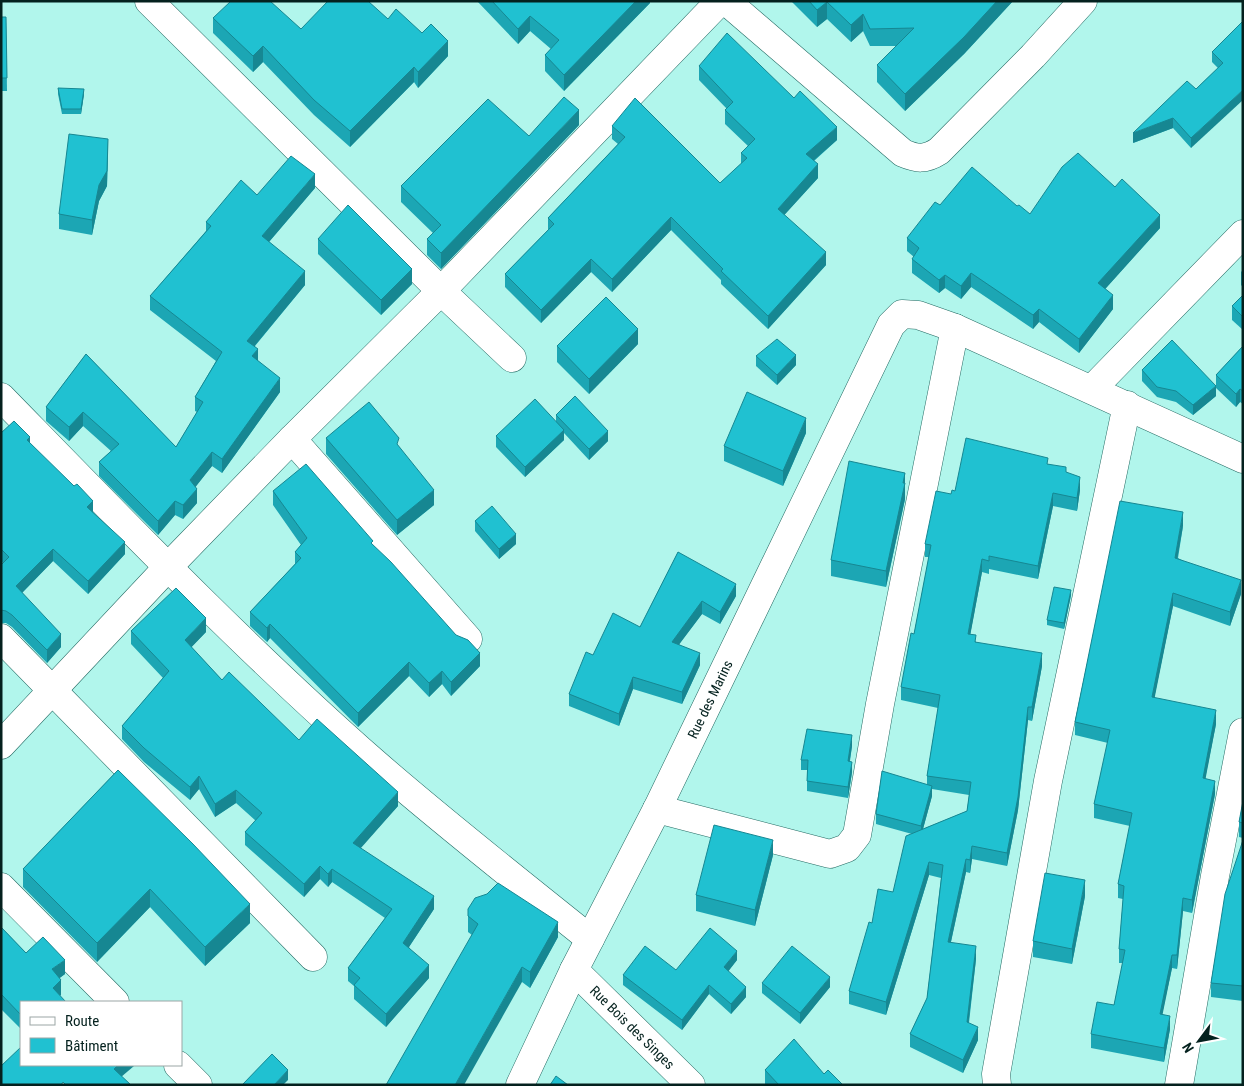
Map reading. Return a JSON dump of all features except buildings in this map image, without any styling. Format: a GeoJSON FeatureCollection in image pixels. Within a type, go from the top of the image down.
{"type":"FeatureCollection","features":[{"type":"Feature","properties":{"kind":"street"},"geometry":{"type":"LineString","coordinates":[[149,1],[441,291],[512,358]]}},
{"type":"Feature","properties":{"kind":"street"},"geometry":{"type":"LineString","coordinates":[[1,746],[167,568],[292,439],[441,291],[720,1]]}},
{"type":"Feature","properties":{"kind":"street"},"geometry":{"type":"LineString","coordinates":[[726,1],[903,153],[916,159],[928,158],[939,151],[1033,56],[1082,1]]}},
{"type":"Feature","properties":{"kind":"street"},"geometry":{"type":"LineString","coordinates":[[1092,389],[1243,234]]}},
{"type":"Feature","properties":{"kind":"street","name":"Rue des Marins"},"geometry":{"type":"LineString","coordinates":[[520,1085],[574,970],[657,809],[891,326],[902,314],[918,314],[955,328]]}},
{"type":"Feature","properties":{"kind":"street"},"geometry":{"type":"LineString","coordinates":[[657,809],[830,854],[847,848],[857,835],[880,704],[955,328],[1128,405],[1243,459]]}},
{"type":"Feature","properties":{"kind":"street"},"geometry":{"type":"LineString","coordinates":[[1,398],[167,568],[376,763],[590,939]]}},
{"type":"Feature","properties":{"kind":"street"},"geometry":{"type":"LineString","coordinates":[[997,1085],[996,1074],[1048,781],[1128,405]]}},
{"type":"Feature","properties":{"kind":"street"},"geometry":{"type":"LineString","coordinates":[[292,439],[468,639]]}},
{"type":"Feature","properties":{"kind":"street"},"geometry":{"type":"LineString","coordinates":[[1,638],[214,858],[313,957]]}},
{"type":"Feature","properties":{"kind":"street"},"geometry":{"type":"LineString","coordinates":[[1179,1085],[1215,876],[1243,732]]}},
{"type":"Feature","properties":{"kind":"street"},"geometry":{"type":"LineString","coordinates":[[1,887],[114,1001]]}},
{"type":"Feature","properties":{"kind":"street","name":"Rue Bois des Singes"},"geometry":{"type":"LineString","coordinates":[[574,970],[691,1085]]}},
{"type":"Feature","properties":{"kind":"street"},"geometry":{"type":"LineString","coordinates":[[179,1066],[198,1085]]}}]}
